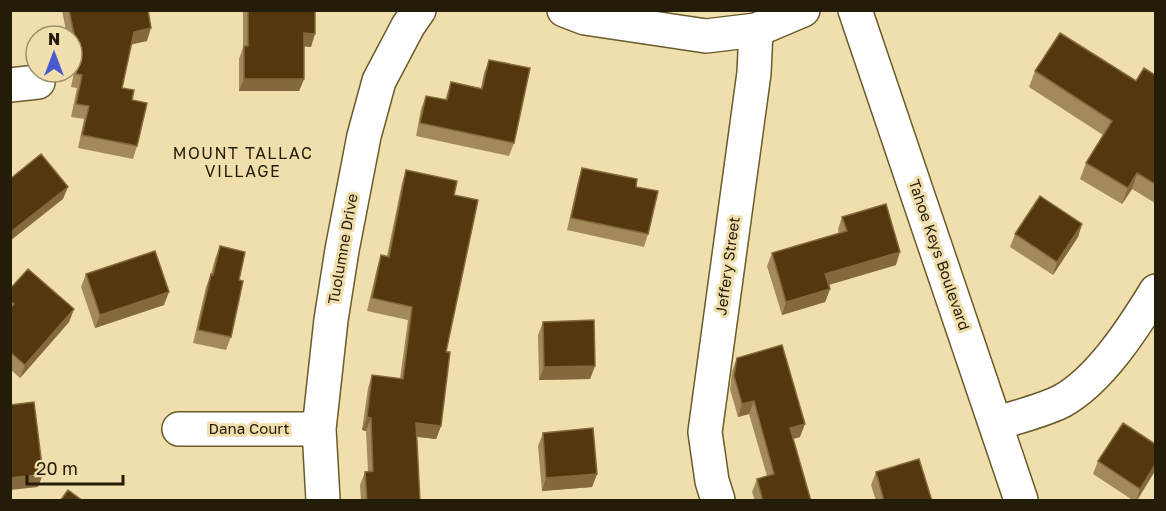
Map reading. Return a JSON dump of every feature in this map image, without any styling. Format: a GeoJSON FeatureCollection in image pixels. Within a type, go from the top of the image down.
{"type":"FeatureCollection","features":[{"type":"Feature","properties":{"kind":"street","name":"Tuolumne Drive"},"geometry":{"type":"LineString","coordinates":[[323,501],[320,429],[331,320],[364,136],[379,81],[419,10]]}},
{"type":"Feature","properties":{"kind":"street"},"geometry":{"type":"LineString","coordinates":[[564,10],[585,18],[706,36],[756,30],[803,10]]}},
{"type":"Feature","properties":{"kind":"street","name":"Tahoe Keys Boulevard"},"geometry":{"type":"LineString","coordinates":[[855,10],[1021,501]]}},
{"type":"Feature","properties":{"kind":"street","name":"Jeffery Street"},"geometry":{"type":"LineString","coordinates":[[718,501],[712,481],[705,432],[752,85],[756,30]]}},
{"type":"Feature","properties":{"kind":"street"},"geometry":{"type":"LineString","coordinates":[[996,424],[1062,400],[1094,375],[1137,321],[1155,291]]}},
{"type":"Feature","properties":{"kind":"street","name":"Dana Court"},"geometry":{"type":"LineString","coordinates":[[179,429],[320,429]]}},
{"type":"Feature","properties":{"kind":"building"},"geometry":{"type":"Polygon","coordinates":[[[69,10],[148,10],[151,28],[134,32],[122,88],[134,90],[132,100],[147,103],[137,146],[82,135],[89,106],[76,104],[80,84],[84,84],[84,24],[72,24],[69,10]]]}},
{"type":"Feature","properties":{"kind":"building"},"geometry":{"type":"Polygon","coordinates":[[[248,10],[315,10],[315,34],[304,33],[304,79],[244,79],[244,46],[248,46],[248,10]]]}},
{"type":"Feature","properties":{"kind":"building"},"geometry":{"type":"Polygon","coordinates":[[[1060,33],[1136,81],[1144,68],[1155,75],[1155,184],[1137,173],[1128,188],[1086,163],[1112,121],[1035,71],[1060,33]]]}},
{"type":"Feature","properties":{"kind":"building"},"geometry":{"type":"Polygon","coordinates":[[[489,60],[530,68],[514,143],[420,123],[426,96],[447,100],[451,82],[482,89],[489,60]]]}},
{"type":"Feature","properties":{"kind":"building"},"geometry":{"type":"Polygon","coordinates":[[[41,154],[68,187],[12,231],[10,229],[10,179],[41,154]]]}},
{"type":"Feature","properties":{"kind":"building"},"geometry":{"type":"Polygon","coordinates":[[[582,168],[637,179],[636,187],[658,191],[648,234],[571,218],[582,168]]]}},
{"type":"Feature","properties":{"kind":"building"},"geometry":{"type":"Polygon","coordinates":[[[406,170],[457,181],[454,195],[478,200],[446,352],[450,352],[441,426],[416,423],[420,501],[367,501],[365,472],[373,471],[371,418],[367,417],[372,375],[403,379],[412,307],[372,298],[381,255],[389,257],[406,170]]]}},
{"type":"Feature","properties":{"kind":"building"},"geometry":{"type":"Polygon","coordinates":[[[1040,196],[1082,224],[1057,262],[1015,234],[1040,196]]]}},
{"type":"Feature","properties":{"kind":"building"},"geometry":{"type":"Polygon","coordinates":[[[886,204],[900,252],[825,274],[830,289],[786,302],[772,253],[847,231],[842,217],[886,204]]]}},
{"type":"Feature","properties":{"kind":"building"},"geometry":{"type":"Polygon","coordinates":[[[220,246],[245,252],[239,280],[243,281],[231,337],[198,330],[220,246]]]}},
{"type":"Feature","properties":{"kind":"building"},"geometry":{"type":"Polygon","coordinates":[[[155,251],[169,292],[100,315],[86,274],[155,251]]]}},
{"type":"Feature","properties":{"kind":"building"},"geometry":{"type":"Polygon","coordinates":[[[28,269],[74,309],[25,365],[10,352],[10,308],[14,304],[10,301],[10,289],[28,269]]]}},
{"type":"Feature","properties":{"kind":"building"},"geometry":{"type":"Polygon","coordinates":[[[594,320],[595,366],[544,367],[543,322],[594,320]]]}},
{"type":"Feature","properties":{"kind":"building"},"geometry":{"type":"Polygon","coordinates":[[[782,345],[805,424],[790,428],[811,501],[763,501],[757,479],[774,474],[754,401],[742,404],[734,376],[737,358],[782,345]]]}},
{"type":"Feature","properties":{"kind":"building"},"geometry":{"type":"Polygon","coordinates":[[[34,402],[43,474],[10,478],[10,405],[34,402]]]}},
{"type":"Feature","properties":{"kind":"building"},"geometry":{"type":"Polygon","coordinates":[[[1123,423],[1155,444],[1155,465],[1140,489],[1098,461],[1123,423]]]}},
{"type":"Feature","properties":{"kind":"building"},"geometry":{"type":"Polygon","coordinates":[[[593,428],[597,474],[546,478],[543,433],[593,428]]]}},
{"type":"Feature","properties":{"kind":"building"},"geometry":{"type":"Polygon","coordinates":[[[919,459],[932,501],[884,501],[876,472],[919,459]]]}},
{"type":"Feature","properties":{"kind":"building"},"geometry":{"type":"Polygon","coordinates":[[[68,490],[83,501],[60,501],[68,490]]]}},
{"type":"Feature","properties":{"kind":"district","name":"MOUNT TALLAC VILLAGE"},"geometry":{"type":"Point","coordinates":[243,162]}}]}
